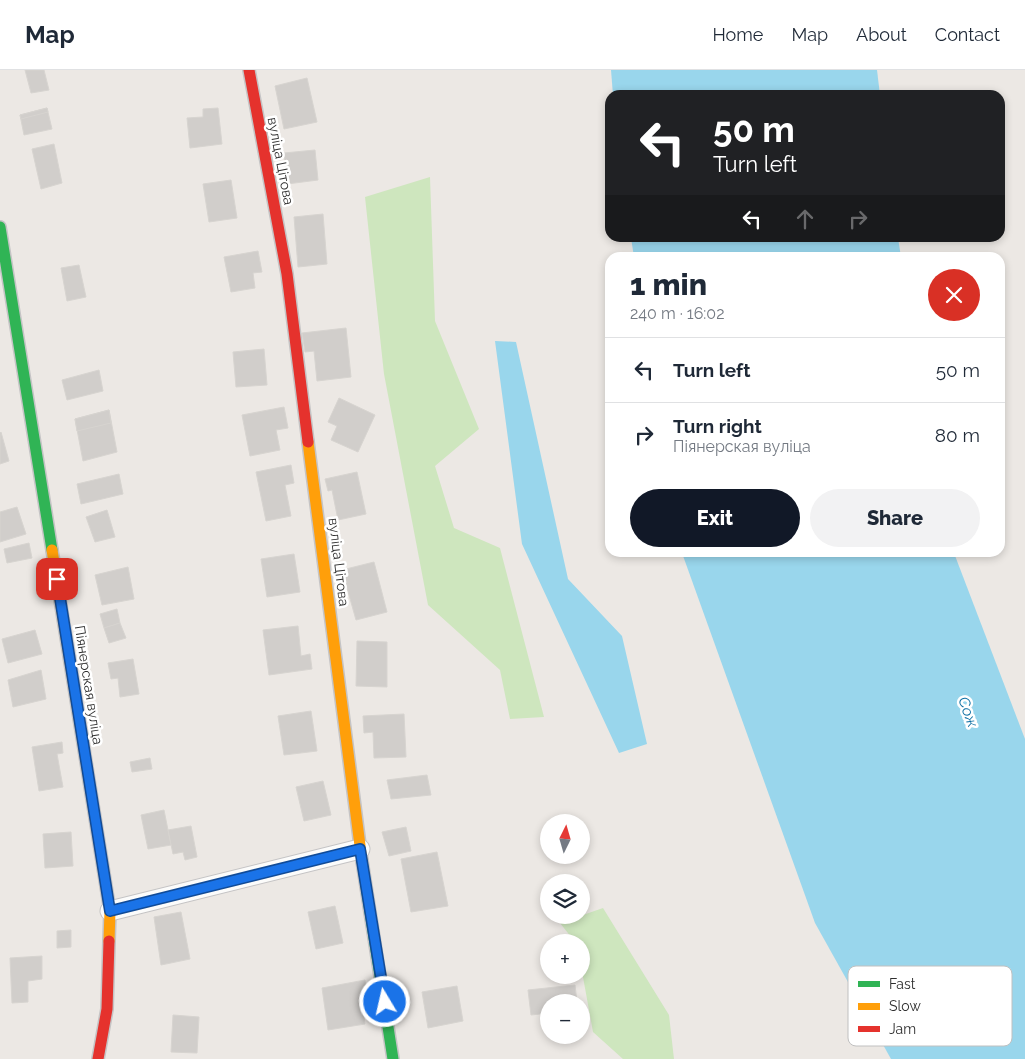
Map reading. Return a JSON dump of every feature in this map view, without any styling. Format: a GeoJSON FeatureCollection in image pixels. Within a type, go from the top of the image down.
{"type":"FeatureCollection","features":[{"type":"Feature","properties":{"kind":"street","name":"вуліца Цітова"},"geometry":{"type":"LineString","coordinates":[[248,70],[287,274],[360,849],[393,1059]]}},
{"type":"Feature","properties":{"kind":"street","name":"Піянерская вуліца"},"geometry":{"type":"LineString","coordinates":[[0,227],[110,911],[107,1009],[98,1059]]}},
{"type":"Feature","properties":{"kind":"street"},"geometry":{"type":"LineString","coordinates":[[110,911],[360,849]]}},
{"type":"Feature","properties":{"kind":"green space"},"geometry":{"type":"Polygon","coordinates":[[[430,177],[435,321],[479,429],[435,466],[454,528],[500,548],[544,717],[510,719],[500,670],[428,605],[384,374],[365,197],[430,177]]]}},
{"type":"Feature","properties":{"kind":"green space"},"geometry":{"type":"Polygon","coordinates":[[[603,908],[669,1015],[674,1059],[623,1059],[593,1032],[590,1016],[590,994],[586,994],[584,984],[590,984],[590,934],[569,934],[561,924],[590,924],[590,913],[603,908]]]}},
{"type":"Feature","properties":{"kind":"water"},"geometry":{"type":"Polygon","coordinates":[[[611,70],[877,70],[879,90],[613,90],[611,70]]]}},
{"type":"Feature","properties":{"kind":"water"},"geometry":{"type":"Polygon","coordinates":[[[632,242],[899,242],[900,252],[633,252],[632,242]]]}},
{"type":"Feature","properties":{"kind":"water"},"geometry":{"type":"Polygon","coordinates":[[[495,341],[516,342],[568,579],[622,636],[647,744],[619,753],[522,544],[495,341]]]}},
{"type":"Feature","properties":{"kind":"water","name":"Сож"},"geometry":{"type":"Polygon","coordinates":[[[683,557],[956,557],[1025,739],[1025,1059],[891,1059],[884,1046],[1012,1046],[1012,966],[848,966],[848,982],[815,923],[683,557]]]}},
{"type":"Feature","properties":{"kind":"building"},"geometry":{"type":"Polygon","coordinates":[[[25,70],[44,70],[49,90],[31,93],[25,70]]]}},
{"type":"Feature","properties":{"kind":"building"},"geometry":{"type":"Polygon","coordinates":[[[307,78],[317,122],[284,129],[275,86],[307,78]]]}},
{"type":"Feature","properties":{"kind":"building"},"geometry":{"type":"Polygon","coordinates":[[[47,108],[52,129],[24,135],[20,115],[47,108]]]}},
{"type":"Feature","properties":{"kind":"building"},"geometry":{"type":"Polygon","coordinates":[[[47,108],[48,112],[21,119],[20,115],[47,108]]]}},
{"type":"Feature","properties":{"kind":"building"},"geometry":{"type":"Polygon","coordinates":[[[218,108],[222,144],[190,148],[187,118],[203,117],[203,109],[218,108]]]}},
{"type":"Feature","properties":{"kind":"building"},"geometry":{"type":"Polygon","coordinates":[[[54,144],[62,183],[41,189],[32,149],[54,144]]]}},
{"type":"Feature","properties":{"kind":"building"},"geometry":{"type":"Polygon","coordinates":[[[315,150],[318,180],[287,184],[284,153],[315,150]]]}},
{"type":"Feature","properties":{"kind":"building"},"geometry":{"type":"Polygon","coordinates":[[[231,180],[237,218],[209,222],[203,184],[231,180]]]}},
{"type":"Feature","properties":{"kind":"building"},"geometry":{"type":"Polygon","coordinates":[[[323,214],[327,264],[298,267],[294,217],[323,214]]]}},
{"type":"Feature","properties":{"kind":"building"},"geometry":{"type":"Polygon","coordinates":[[[258,251],[262,272],[253,273],[255,288],[231,292],[224,257],[258,251]]]}},
{"type":"Feature","properties":{"kind":"building"},"geometry":{"type":"Polygon","coordinates":[[[79,265],[86,297],[67,301],[61,268],[79,265]]]}},
{"type":"Feature","properties":{"kind":"building"},"geometry":{"type":"Polygon","coordinates":[[[346,328],[351,377],[317,381],[314,351],[305,352],[302,333],[346,328]]]}},
{"type":"Feature","properties":{"kind":"building"},"geometry":{"type":"Polygon","coordinates":[[[264,349],[267,385],[236,387],[233,352],[264,349]]]}},
{"type":"Feature","properties":{"kind":"building"},"geometry":{"type":"Polygon","coordinates":[[[99,370],[103,391],[67,400],[62,380],[99,370]]]}},
{"type":"Feature","properties":{"kind":"building"},"geometry":{"type":"Polygon","coordinates":[[[339,398],[375,415],[358,452],[331,440],[337,426],[328,422],[339,398]]]}},
{"type":"Feature","properties":{"kind":"building"},"geometry":{"type":"Polygon","coordinates":[[[284,407],[288,428],[276,430],[280,450],[250,456],[242,415],[284,407]]]}},
{"type":"Feature","properties":{"kind":"building"},"geometry":{"type":"Polygon","coordinates":[[[109,410],[117,452],[83,461],[75,419],[109,410]]]}},
{"type":"Feature","properties":{"kind":"building"},"geometry":{"type":"Polygon","coordinates":[[[109,410],[111,423],[77,431],[75,419],[109,410]]]}},
{"type":"Feature","properties":{"kind":"building"},"geometry":{"type":"Polygon","coordinates":[[[0,433],[9,461],[0,464],[0,433]]]}},
{"type":"Feature","properties":{"kind":"building"},"geometry":{"type":"Polygon","coordinates":[[[291,465],[294,483],[285,485],[291,516],[266,521],[256,472],[291,465]]]}},
{"type":"Feature","properties":{"kind":"building"},"geometry":{"type":"Polygon","coordinates":[[[357,472],[366,514],[338,520],[332,490],[328,491],[325,479],[357,472]]]}},
{"type":"Feature","properties":{"kind":"building"},"geometry":{"type":"Polygon","coordinates":[[[119,474],[123,494],[81,504],[77,484],[119,474]]]}},
{"type":"Feature","properties":{"kind":"building"},"geometry":{"type":"Polygon","coordinates":[[[17,507],[26,534],[0,542],[0,512],[17,507]]]}},
{"type":"Feature","properties":{"kind":"building"},"geometry":{"type":"Polygon","coordinates":[[[107,510],[115,537],[95,542],[86,517],[107,510]]]}},
{"type":"Feature","properties":{"kind":"building"},"geometry":{"type":"Polygon","coordinates":[[[29,543],[32,558],[7,563],[4,549],[29,543]]]}},
{"type":"Feature","properties":{"kind":"building"},"geometry":{"type":"Polygon","coordinates":[[[294,554],[300,592],[267,597],[261,559],[294,554]]]}},
{"type":"Feature","properties":{"kind":"building"},"geometry":{"type":"Polygon","coordinates":[[[374,562],[387,612],[356,620],[342,570],[374,562]]]}},
{"type":"Feature","properties":{"kind":"building"},"geometry":{"type":"Polygon","coordinates":[[[128,567],[134,599],[102,605],[95,575],[128,567]]]}},
{"type":"Feature","properties":{"kind":"building"},"geometry":{"type":"Polygon","coordinates":[[[117,609],[120,623],[104,628],[100,614],[117,609]]]}},
{"type":"Feature","properties":{"kind":"building"},"geometry":{"type":"Polygon","coordinates":[[[120,623],[126,638],[109,643],[104,628],[120,623]]]}},
{"type":"Feature","properties":{"kind":"building"},"geometry":{"type":"Polygon","coordinates":[[[298,626],[301,656],[310,654],[312,669],[269,675],[263,630],[298,626]]]}},
{"type":"Feature","properties":{"kind":"building"},"geometry":{"type":"Polygon","coordinates":[[[35,630],[42,654],[8,663],[2,639],[35,630]]]}},
{"type":"Feature","properties":{"kind":"building"},"geometry":{"type":"Polygon","coordinates":[[[357,641],[387,642],[387,687],[356,686],[357,641]]]}},
{"type":"Feature","properties":{"kind":"building"},"geometry":{"type":"Polygon","coordinates":[[[133,659],[139,694],[120,697],[118,678],[111,679],[108,663],[133,659]]]}},
{"type":"Feature","properties":{"kind":"building"},"geometry":{"type":"Polygon","coordinates":[[[41,670],[46,699],[13,707],[8,680],[41,670]]]}},
{"type":"Feature","properties":{"kind":"building"},"geometry":{"type":"Polygon","coordinates":[[[311,711],[317,751],[284,755],[278,716],[311,711]]]}},
{"type":"Feature","properties":{"kind":"building"},"geometry":{"type":"Polygon","coordinates":[[[404,714],[406,757],[374,758],[373,732],[364,733],[363,716],[404,714]]]}},
{"type":"Feature","properties":{"kind":"building"},"geometry":{"type":"Polygon","coordinates":[[[62,742],[63,753],[57,754],[63,787],[39,791],[32,747],[62,742]]]}},
{"type":"Feature","properties":{"kind":"building"},"geometry":{"type":"Polygon","coordinates":[[[150,758],[152,769],[132,772],[130,762],[150,758]]]}},
{"type":"Feature","properties":{"kind":"building"},"geometry":{"type":"Polygon","coordinates":[[[427,775],[431,795],[391,799],[387,780],[427,775]]]}},
{"type":"Feature","properties":{"kind":"building"},"geometry":{"type":"Polygon","coordinates":[[[323,781],[331,815],[304,821],[296,787],[323,781]]]}},
{"type":"Feature","properties":{"kind":"building"},"geometry":{"type":"Polygon","coordinates":[[[164,810],[171,845],[148,849],[141,815],[164,810]]]}},
{"type":"Feature","properties":{"kind":"building"},"geometry":{"type":"Polygon","coordinates":[[[191,826],[197,857],[185,860],[183,852],[173,854],[168,830],[191,826]]]}},
{"type":"Feature","properties":{"kind":"building"},"geometry":{"type":"Polygon","coordinates":[[[406,827],[411,851],[389,856],[382,832],[406,827]]]}},
{"type":"Feature","properties":{"kind":"building"},"geometry":{"type":"Polygon","coordinates":[[[71,832],[73,866],[45,868],[43,834],[71,832]]]}},
{"type":"Feature","properties":{"kind":"building"},"geometry":{"type":"Polygon","coordinates":[[[437,852],[448,906],[411,912],[401,859],[437,852]]]}},
{"type":"Feature","properties":{"kind":"building"},"geometry":{"type":"Polygon","coordinates":[[[335,906],[343,943],[316,949],[308,912],[335,906]]]}},
{"type":"Feature","properties":{"kind":"building"},"geometry":{"type":"Polygon","coordinates":[[[181,912],[190,959],[161,965],[154,917],[181,912]]]}},
{"type":"Feature","properties":{"kind":"building"},"geometry":{"type":"Polygon","coordinates":[[[71,930],[71,947],[57,948],[57,931],[71,930]]]}},
{"type":"Feature","properties":{"kind":"building"},"geometry":{"type":"Polygon","coordinates":[[[42,956],[42,979],[28,981],[28,1002],[12,1003],[10,958],[42,956]]]}},
{"type":"Feature","properties":{"kind":"building"},"geometry":{"type":"Polygon","coordinates":[[[365,980],[368,1001],[362,1002],[365,1024],[328,1030],[322,988],[365,980]]]}},
{"type":"Feature","properties":{"kind":"building"},"geometry":{"type":"Polygon","coordinates":[[[575,985],[576,994],[540,994],[540,1014],[531,1015],[528,990],[575,985]]]}},
{"type":"Feature","properties":{"kind":"building"},"geometry":{"type":"Polygon","coordinates":[[[457,986],[463,1021],[428,1028],[422,992],[457,986]]]}},
{"type":"Feature","properties":{"kind":"building"},"geometry":{"type":"Polygon","coordinates":[[[173,1015],[199,1017],[197,1053],[171,1052],[173,1015]]]}},
{"type":"Feature","properties":{"kind":"traffic: fast"},"geometry":{"type":"LineString","coordinates":[[0,227],[52,550]]}},
{"type":"Feature","properties":{"kind":"traffic: fast"},"geometry":{"type":"LineString","coordinates":[[362,861],[393,1059]]}},
{"type":"Feature","properties":{"kind":"traffic: slow"},"geometry":{"type":"LineString","coordinates":[[308,442],[362,861]]}},
{"type":"Feature","properties":{"kind":"traffic: slow"},"geometry":{"type":"LineString","coordinates":[[52,550],[110,911],[109,941]]}},
{"type":"Feature","properties":{"kind":"traffic: jam"},"geometry":{"type":"LineString","coordinates":[[249,70],[287,274],[308,442]]}},
{"type":"Feature","properties":{"kind":"traffic: jam"},"geometry":{"type":"LineString","coordinates":[[98,1059],[107,1009],[109,941]]}},
{"type":"Feature","properties":{"kind":"route"},"geometry":{"type":"LineString","coordinates":[[57,579],[110,911],[360,849],[385,1002]]}}]}
